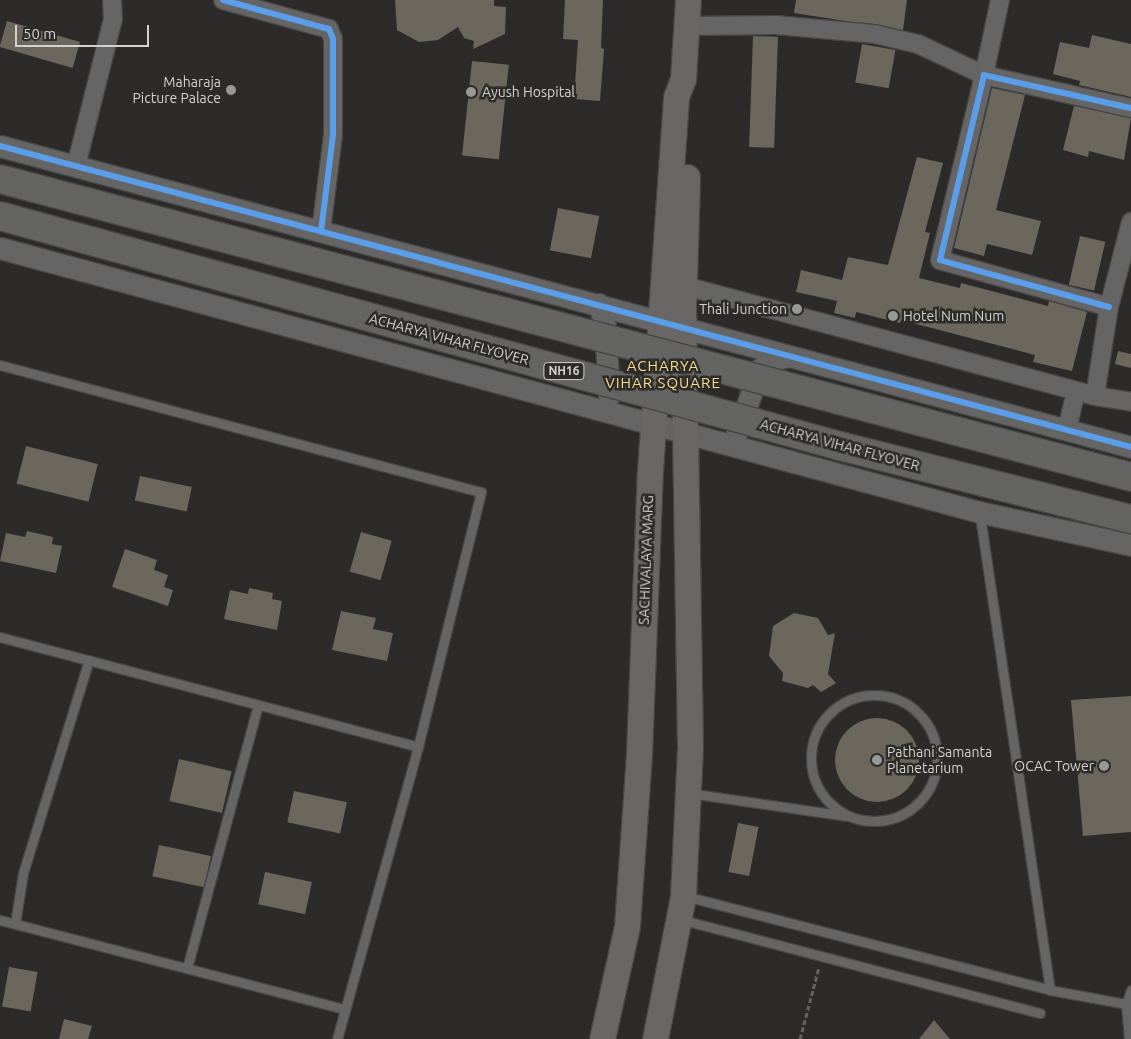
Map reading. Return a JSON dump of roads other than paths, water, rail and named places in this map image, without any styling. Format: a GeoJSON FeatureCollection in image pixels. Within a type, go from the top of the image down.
{"type":"FeatureCollection","features":[{"type":"Feature","properties":{"kind":"highway"},"geometry":{"type":"LineString","coordinates":[[0,179],[1131,477]]}},
{"type":"Feature","properties":{"kind":"highway","name":"ACHARYA VIHAR FLYOVER"},"geometry":{"type":"LineString","coordinates":[[0,216],[830,443],[1131,519]]}},
{"type":"Feature","properties":{"kind":"main road","name":"SACHIVALAYA MARG"},"geometry":{"type":"LineString","coordinates":[[602,1039],[627,926],[639,754],[653,426],[676,97],[683,79],[688,0]]}},
{"type":"Feature","properties":{"kind":"main road","name":"SACHIVALAYA MARG"},"geometry":{"type":"LineString","coordinates":[[655,1039],[681,907],[688,793],[687,434],[684,330],[689,94],[683,79]]}},
{"type":"Feature","properties":{"kind":"street"},"geometry":{"type":"LineString","coordinates":[[76,166],[113,19],[112,0]]}},
{"type":"Feature","properties":{"kind":"street"},"geometry":{"type":"LineString","coordinates":[[222,0],[329,29],[333,39],[333,135],[321,231]]}},
{"type":"Feature","properties":{"kind":"street"},"geometry":{"type":"LineString","coordinates":[[1000,0],[940,260],[1109,307]]}},
{"type":"Feature","properties":{"kind":"street"},"geometry":{"type":"LineString","coordinates":[[687,26],[776,25],[874,34],[918,44],[984,75],[1131,108]]}},
{"type":"Feature","properties":{"kind":"street"},"geometry":{"type":"LineString","coordinates":[[0,146],[598,304],[684,330],[790,356],[1131,447]]}},
{"type":"Feature","properties":{"kind":"street"},"geometry":{"type":"LineString","coordinates":[[1095,396],[1109,307],[1131,222]]}},
{"type":"Feature","properties":{"kind":"street"},"geometry":{"type":"LineString","coordinates":[[0,248],[610,412],[653,426],[979,512],[1131,545]]}},
{"type":"Feature","properties":{"kind":"street"},"geometry":{"type":"LineString","coordinates":[[685,286],[1095,396],[1131,402]]}},
{"type":"Feature","properties":{"kind":"street"},"geometry":{"type":"LineString","coordinates":[[598,304],[605,326],[610,412]]}},
{"type":"Feature","properties":{"kind":"street"},"geometry":{"type":"LineString","coordinates":[[735,447],[738,423],[760,369],[771,360],[790,356]]}},
{"type":"Feature","properties":{"kind":"street"},"geometry":{"type":"LineString","coordinates":[[1067,430],[1076,391]]}},
{"type":"Feature","properties":{"kind":"lane"},"geometry":{"type":"LineString","coordinates":[[0,365],[482,492],[418,747],[337,1039]]}},
{"type":"Feature","properties":{"kind":"lane"},"geometry":{"type":"LineString","coordinates":[[979,512],[1050,990]]}},
{"type":"Feature","properties":{"kind":"lane"},"geometry":{"type":"LineString","coordinates":[[0,637],[418,747]]}},
{"type":"Feature","properties":{"kind":"lane"},"geometry":{"type":"LineString","coordinates":[[15,924],[23,873],[89,660]]}},
{"type":"Feature","properties":{"kind":"lane"},"geometry":{"type":"LineString","coordinates":[[688,793],[871,821],[891,818],[908,810],[923,797],[933,780],[937,761],[935,742],[927,723],[912,708],[892,698],[871,695],[850,699],[831,711],[818,728],[811,749],[812,771],[820,791],[834,807],[852,817]]}},
{"type":"Feature","properties":{"kind":"lane"},"geometry":{"type":"LineString","coordinates":[[187,968],[258,705]]}},
{"type":"Feature","properties":{"kind":"lane"},"geometry":{"type":"LineString","coordinates":[[681,907],[1050,990],[1126,1004]]}},
{"type":"Feature","properties":{"kind":"lane"},"geometry":{"type":"LineString","coordinates":[[681,907],[821,956],[1040,1013]]}},
{"type":"Feature","properties":{"kind":"lane"},"geometry":{"type":"LineString","coordinates":[[0,920],[345,1009]]}},
{"type":"Feature","properties":{"kind":"lane"},"geometry":{"type":"LineString","coordinates":[[1129,1039],[1126,1004],[1131,990]]}},
{"type":"Feature","properties":{"kind":"place","name":"Maharaja Picture Palace"},"geometry":{"type":"Point","coordinates":[231,90]}},
{"type":"Feature","properties":{"kind":"place","name":"Ayush Hospital"},"geometry":{"type":"Point","coordinates":[471,92]}},
{"type":"Feature","properties":{"kind":"place","name":"Thali Junction"},"geometry":{"type":"Point","coordinates":[797,309]}},
{"type":"Feature","properties":{"kind":"place","name":"Hotel Num Num"},"geometry":{"type":"Point","coordinates":[893,316]}},
{"type":"Feature","properties":{"kind":"place","name":"Pathani Samanta Planetarium"},"geometry":{"type":"Point","coordinates":[877,760]}},
{"type":"Feature","properties":{"kind":"place","name":"OCAC Tower"},"geometry":{"type":"Point","coordinates":[1104,766]}},
{"type":"Feature","properties":{"kind":"district","name":"ACHARYA VIHAR SQUARE"},"geometry":{"type":"Point","coordinates":[663,374]}}]}
